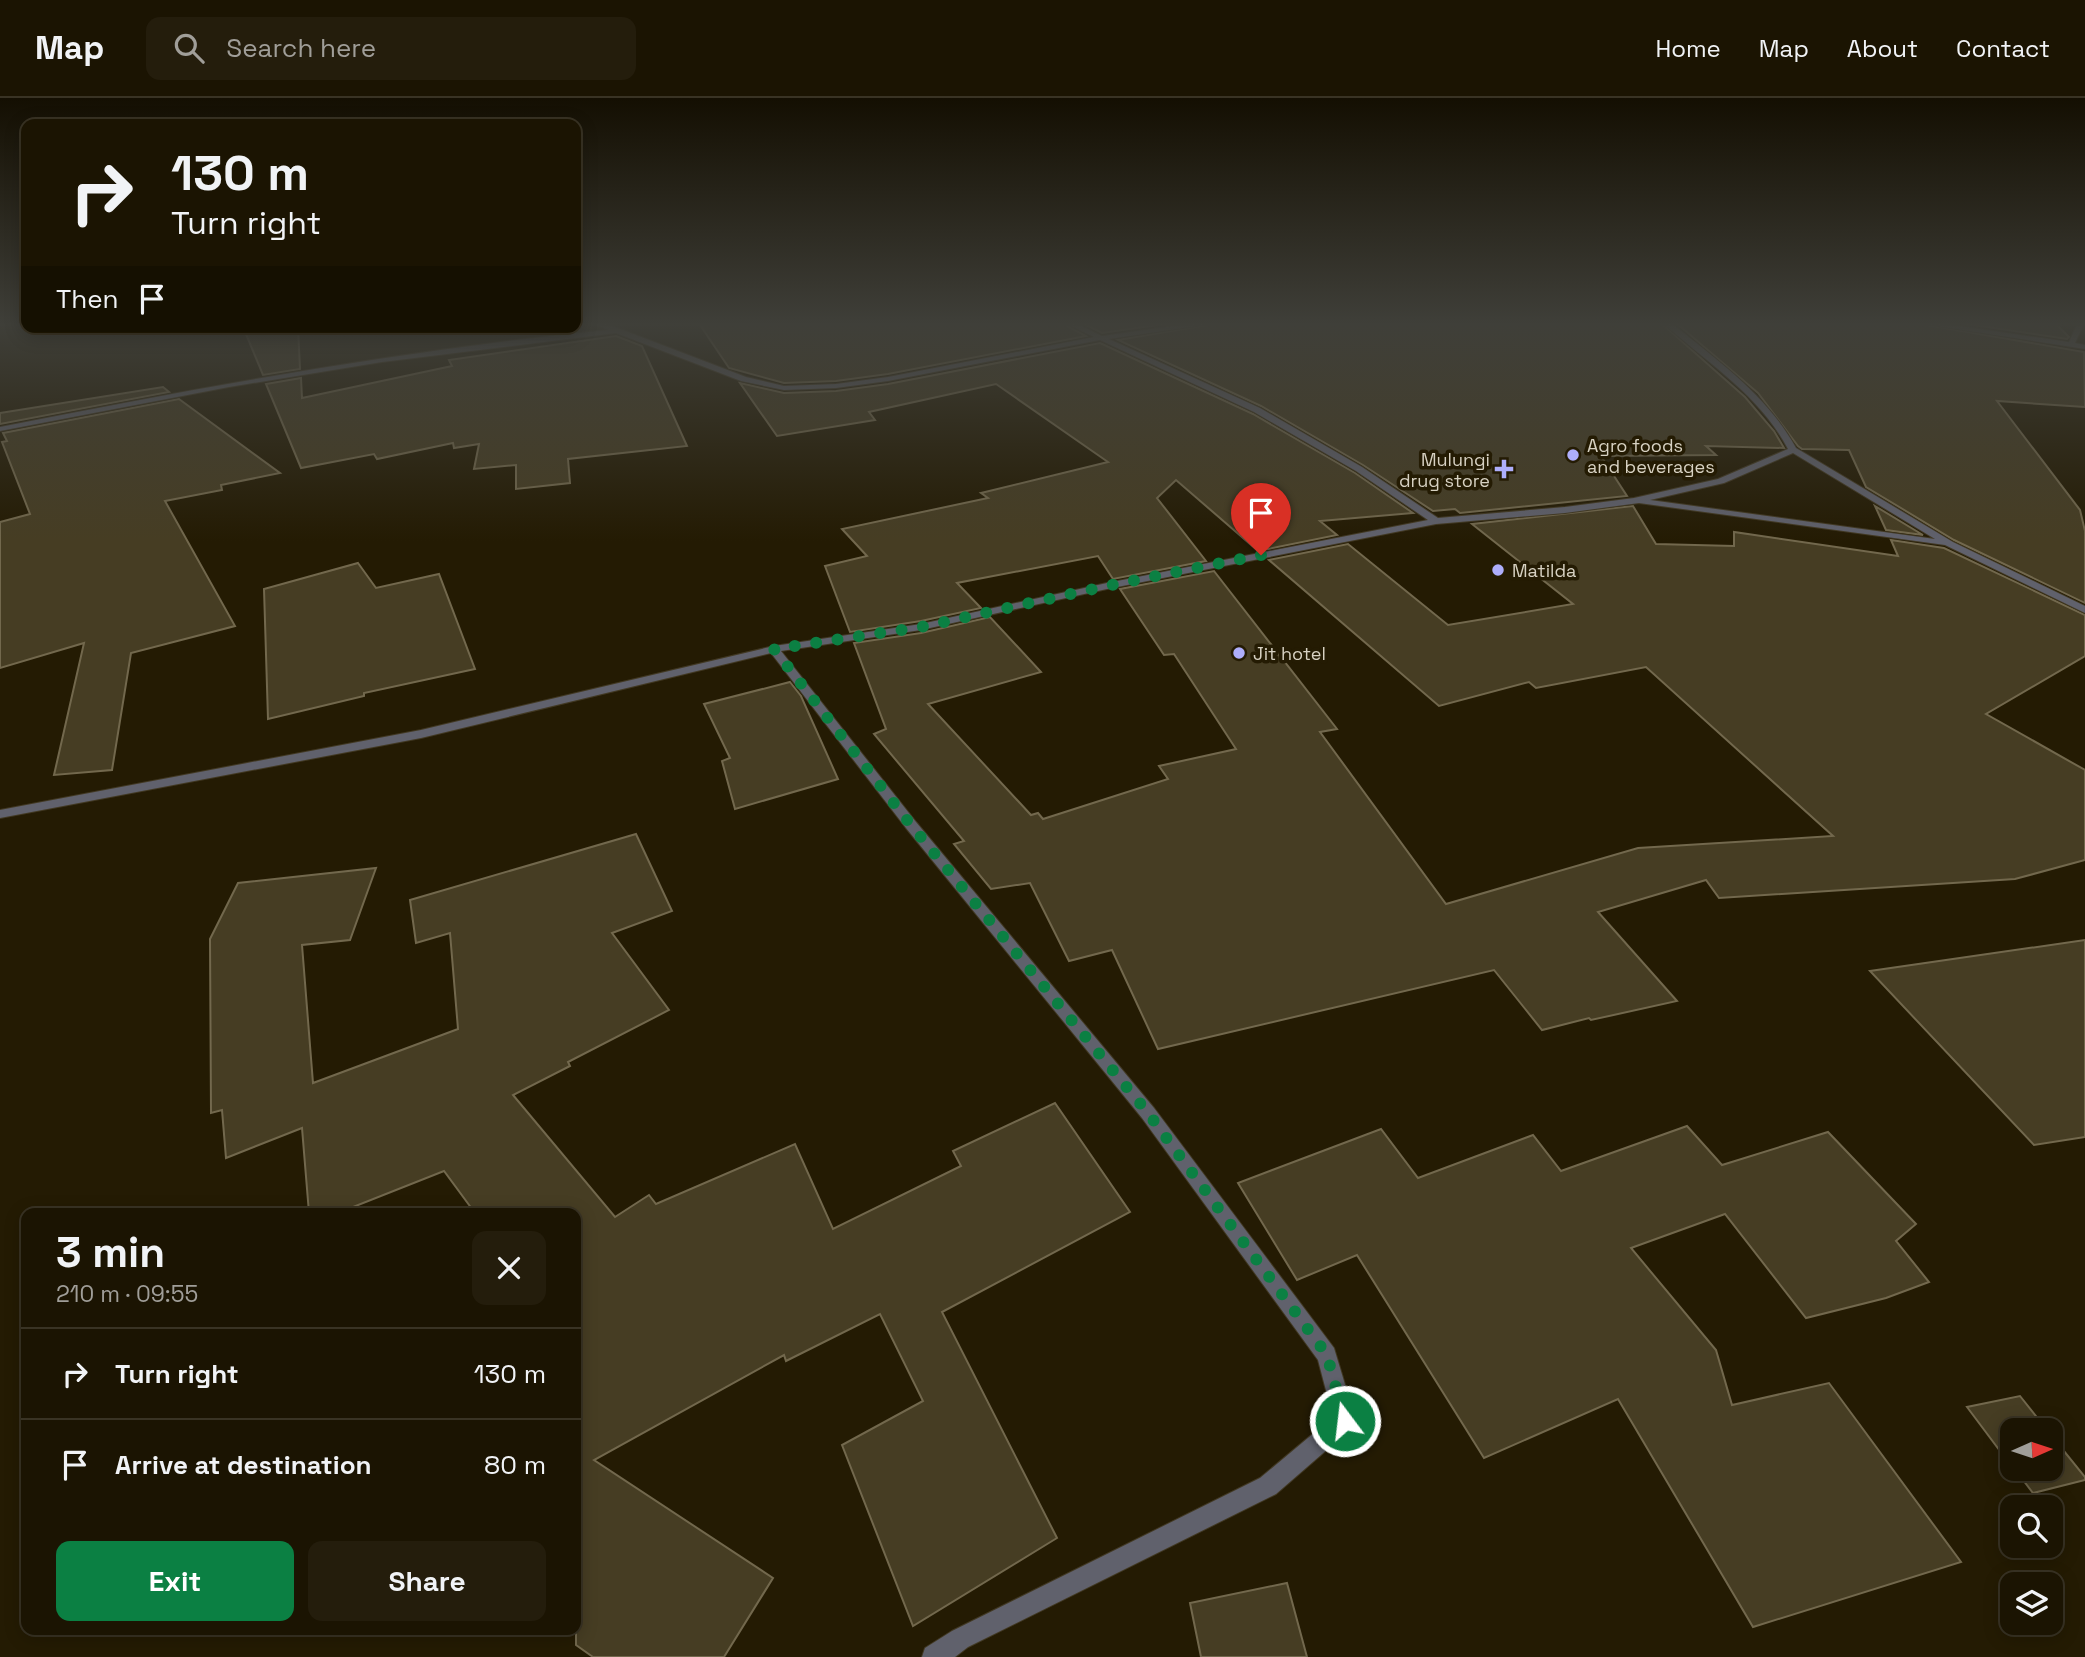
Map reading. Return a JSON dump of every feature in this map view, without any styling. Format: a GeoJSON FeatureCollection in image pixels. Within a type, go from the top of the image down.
{"type":"FeatureCollection","features":[{"type":"Feature","properties":{"kind":"street"},"geometry":{"type":"LineString","coordinates":[[0,429],[189,395]]}},
{"type":"Feature","properties":{"kind":"street"},"geometry":{"type":"LineString","coordinates":[[1224,395],[1257,410],[1359,469],[1436,521]]}},
{"type":"Feature","properties":{"kind":"street"},"geometry":{"type":"LineString","coordinates":[[1751,395],[1764,406],[1786,435],[1793,450],[1950,544],[2085,610]]}},
{"type":"Feature","properties":{"kind":"street"},"geometry":{"type":"LineString","coordinates":[[0,814],[38,804],[421,734],[774,649],[921,627],[1107,586],[1436,521],[1634,501],[1721,481],[1793,450]]}},
{"type":"Feature","properties":{"kind":"street"},"geometry":{"type":"LineString","coordinates":[[1634,501],[1950,544]]}},
{"type":"Feature","properties":{"kind":"street"},"geometry":{"type":"LineString","coordinates":[[774,649],[911,825],[1148,1113],[1327,1355],[1345,1421],[1268,1486],[960,1640],[934,1657]]}},
{"type":"Feature","properties":{"kind":"building"},"geometry":{"type":"Polygon","coordinates":[[[114,395],[154,395],[0,424],[0,413],[114,395]]]}},
{"type":"Feature","properties":{"kind":"building"},"geometry":{"type":"Polygon","coordinates":[[[270,395],[302,395],[302,398],[317,395],[664,395],[687,446],[568,459],[570,483],[516,489],[516,465],[474,469],[479,444],[454,448],[453,443],[377,459],[374,454],[301,468],[270,395]]]}},
{"type":"Feature","properties":{"kind":"building"},"geometry":{"type":"Polygon","coordinates":[[[748,395],[947,395],[869,412],[875,420],[777,436],[748,395]]]}},
{"type":"Feature","properties":{"kind":"building"},"geometry":{"type":"Polygon","coordinates":[[[1011,395],[1212,395],[1253,414],[1355,473],[1413,513],[1320,521],[1337,535],[1258,551],[1176,480],[1157,498],[1206,561],[1113,579],[1098,556],[957,583],[981,608],[850,632],[825,566],[867,556],[842,529],[988,498],[981,493],[1108,462],[1011,395]]]}},
{"type":"Feature","properties":{"kind":"building"},"geometry":{"type":"Polygon","coordinates":[[[1237,395],[1742,395],[1774,431],[1784,448],[1706,446],[1716,455],[1601,456],[1627,496],[1460,513],[1455,509],[1433,511],[1363,465],[1237,395]]]}},
{"type":"Feature","properties":{"kind":"building"},"geometry":{"type":"Polygon","coordinates":[[[1759,395],[2085,395],[2085,407],[1997,401],[2080,510],[2085,531],[2085,603],[1954,540],[1866,487],[1849,450],[1802,449],[1759,395]]]}},
{"type":"Feature","properties":{"kind":"building"},"geometry":{"type":"Polygon","coordinates":[[[179,399],[280,473],[221,485],[222,490],[165,501],[235,626],[131,653],[112,770],[54,775],[84,643],[0,668],[0,522],[30,514],[2,442],[7,441],[3,433],[179,399]]]}},
{"type":"Feature","properties":{"kind":"building"},"geometry":{"type":"Polygon","coordinates":[[[1633,506],[1656,544],[1734,546],[1734,532],[1898,556],[1891,540],[1944,548],[2085,615],[2085,656],[1986,714],[2085,770],[2085,860],[2015,879],[1719,898],[1706,880],[1598,912],[1677,1001],[1542,1030],[1494,970],[1158,1049],[1112,950],[1069,961],[1030,883],[991,889],[954,844],[964,841],[874,734],[886,729],[854,643],[921,633],[990,617],[1041,672],[928,704],[1031,815],[1038,813],[1043,819],[1168,779],[1159,766],[1236,749],[1174,654],[1164,655],[1120,589],[1214,571],[1337,729],[1320,732],[1446,904],[1638,848],[1833,836],[1646,667],[1536,688],[1529,682],[1439,706],[1269,560],[1348,544],[1448,625],[1573,604],[1472,524],[1633,506]]]}},
{"type":"Feature","properties":{"kind":"building"},"geometry":{"type":"Polygon","coordinates":[[[1875,506],[1923,535],[1886,530],[1875,506]]]}},
{"type":"Feature","properties":{"kind":"building"},"geometry":{"type":"Polygon","coordinates":[[[358,563],[376,588],[439,574],[475,669],[364,693],[364,696],[268,719],[264,589],[358,563]]]}},
{"type":"Feature","properties":{"kind":"building"},"geometry":{"type":"Polygon","coordinates":[[[790,682],[801,696],[838,779],[735,809],[722,761],[730,758],[704,704],[790,682]]]}},
{"type":"Feature","properties":{"kind":"building"},"geometry":{"type":"Polygon","coordinates":[[[636,834],[672,911],[612,933],[669,1010],[568,1062],[570,1066],[513,1095],[615,1217],[649,1195],[656,1204],[795,1144],[833,1229],[961,1166],[953,1151],[1055,1103],[1130,1212],[942,1312],[1057,1538],[913,1626],[842,1445],[923,1401],[880,1314],[786,1361],[784,1355],[594,1460],[773,1578],[724,1657],[593,1657],[576,1645],[576,1635],[581,1635],[581,1208],[471,1208],[444,1171],[351,1208],[309,1208],[302,1128],[226,1158],[222,1110],[211,1113],[210,939],[238,883],[376,868],[350,940],[302,945],[313,1083],[458,1029],[450,933],[416,943],[410,900],[636,834]]]}},
{"type":"Feature","properties":{"kind":"building"},"geometry":{"type":"Polygon","coordinates":[[[2085,940],[2085,1137],[2034,1145],[1870,971],[2085,940]]]}},
{"type":"Feature","properties":{"kind":"building"},"geometry":{"type":"Polygon","coordinates":[[[1687,1126],[1722,1165],[1828,1132],[1916,1224],[1896,1241],[1929,1282],[1886,1298],[1806,1318],[1725,1214],[1631,1248],[1716,1350],[1732,1405],[1829,1383],[1961,1562],[1753,1627],[1618,1399],[1484,1458],[1357,1255],[1297,1280],[1238,1183],[1381,1129],[1418,1178],[1533,1135],[1561,1171],[1687,1126]]]}},
{"type":"Feature","properties":{"kind":"building"},"geometry":{"type":"Polygon","coordinates":[[[2020,1396],[2037,1418],[2000,1418],[2000,1451],[1967,1407],[2020,1396]]]}},
{"type":"Feature","properties":{"kind":"building"},"geometry":{"type":"Polygon","coordinates":[[[2063,1450],[2085,1477],[2085,1480],[2033,1493],[2024,1481],[2063,1481],[2063,1450]]]}},
{"type":"Feature","properties":{"kind":"building"},"geometry":{"type":"Polygon","coordinates":[[[1287,1583],[1307,1657],[1201,1657],[1190,1603],[1287,1583]]]}},
{"type":"Feature","properties":{"kind":"place","name":"Agro foods and beverages"},"geometry":{"type":"Point","coordinates":[1573,455]}},
{"type":"Feature","properties":{"kind":"place","name":"Mulungi drug store"},"geometry":{"type":"Point","coordinates":[1504,469]}},
{"type":"Feature","properties":{"kind":"place","name":"Matilda"},"geometry":{"type":"Point","coordinates":[1498,570]}},
{"type":"Feature","properties":{"kind":"place","name":"Jit hotel"},"geometry":{"type":"Point","coordinates":[1239,653]}},
{"type":"Feature","properties":{"kind":"route"},"geometry":{"type":"LineString","coordinates":[[1261,555],[921,627],[774,649],[911,825],[1148,1113],[1327,1355],[1345,1421]]}}]}
